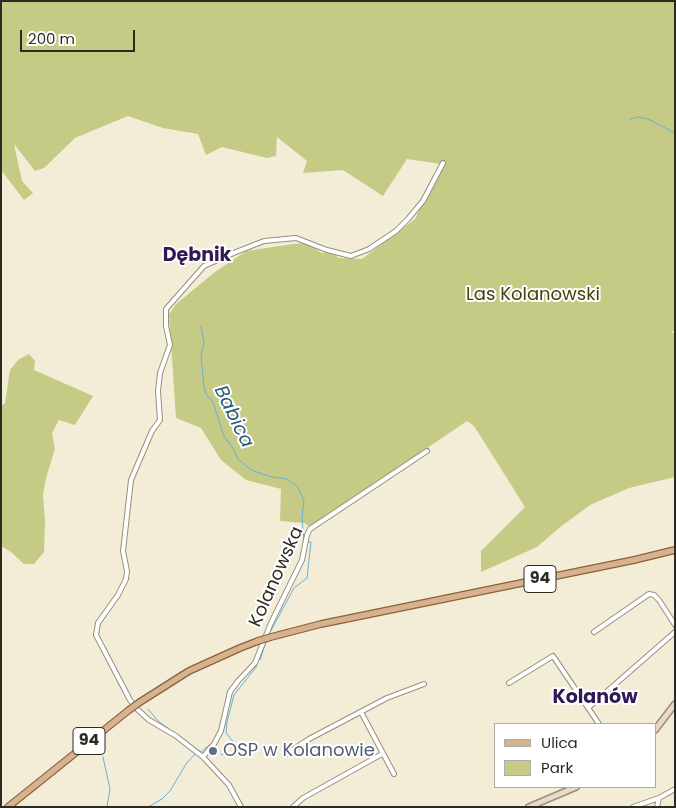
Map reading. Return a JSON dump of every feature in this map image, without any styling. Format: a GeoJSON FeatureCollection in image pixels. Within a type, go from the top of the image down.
{"type":"FeatureCollection","features":[{"type":"Feature","properties":{"kind":"main road","name":"94"},"geometry":{"type":"LineString","coordinates":[[8,807],[129,710],[170,682],[201,665],[258,641],[320,624],[675,550]]}},
{"type":"Feature","properties":{"kind":"main road"},"geometry":{"type":"LineString","coordinates":[[656,729],[675,704]]}},
{"type":"Feature","properties":{"kind":"main road"},"geometry":{"type":"LineString","coordinates":[[530,807],[574,788]]}},
{"type":"Feature","properties":{"kind":"street"},"geometry":{"type":"LineString","coordinates":[[241,807],[229,785],[203,757],[176,736],[149,720],[137,709],[130,700],[96,635],[98,623],[118,595],[126,578],[127,571],[123,551],[130,480],[152,431],[160,420],[158,391],[160,373],[170,345],[166,326],[166,309],[204,266],[264,241],[296,238],[327,250],[351,256],[369,249],[396,231],[412,215],[423,201],[443,163]]}},
{"type":"Feature","properties":{"kind":"street","name":"Kolanowska"},"geometry":{"type":"LineString","coordinates":[[203,757],[214,744],[221,731],[230,692],[255,663],[271,623],[302,560],[310,529],[427,451]]}},
{"type":"Feature","properties":{"kind":"street"},"geometry":{"type":"LineString","coordinates":[[594,632],[649,594],[654,595],[659,600],[675,625]]}},
{"type":"Feature","properties":{"kind":"street"},"geometry":{"type":"LineString","coordinates":[[588,708],[675,632]]}},
{"type":"Feature","properties":{"kind":"street"},"geometry":{"type":"LineString","coordinates":[[509,683],[552,656],[598,723]]}},
{"type":"Feature","properties":{"kind":"street"},"geometry":{"type":"LineString","coordinates":[[285,755],[309,739],[401,691],[424,684]]}},
{"type":"Feature","properties":{"kind":"street"},"geometry":{"type":"LineString","coordinates":[[361,712],[394,774]]}},
{"type":"Feature","properties":{"kind":"street"},"geometry":{"type":"LineString","coordinates":[[293,807],[303,798],[382,754]]}},
{"type":"Feature","properties":{"kind":"street"},"geometry":{"type":"LineString","coordinates":[[633,807],[659,798],[675,788]]}},
{"type":"Feature","properties":{"kind":"street"},"geometry":{"type":"LineString","coordinates":[[657,807],[659,798]]}},
{"type":"Feature","properties":{"kind":"green space","name":"Las Kolanowski"},"geometry":{"type":"Polygon","coordinates":[[[1,1],[675,1],[675,330],[672,332],[675,335],[675,477],[629,488],[590,505],[537,547],[481,572],[481,551],[525,507],[474,426],[467,421],[324,518],[309,526],[304,523],[280,521],[281,489],[246,480],[221,460],[201,428],[176,418],[169,314],[176,304],[215,272],[246,251],[307,243],[322,253],[330,252],[339,258],[362,259],[415,219],[441,164],[407,159],[383,196],[343,170],[303,173],[307,161],[277,137],[276,156],[267,158],[222,147],[206,155],[198,134],[163,128],[128,116],[75,138],[44,168],[35,171],[14,144],[22,181],[33,193],[24,200],[1,170],[1,1]]]}},
{"type":"Feature","properties":{"kind":"green space"},"geometry":{"type":"Polygon","coordinates":[[[29,354],[35,361],[34,370],[93,396],[75,425],[59,420],[52,433],[55,449],[43,495],[45,521],[44,552],[34,564],[24,564],[1,546],[1,406],[5,403],[10,370],[18,360],[29,354]]]}},
{"type":"Feature","properties":{"kind":"waterway"},"geometry":{"type":"LineString","coordinates":[[630,119],[638,117],[648,119],[675,133]]}},
{"type":"Feature","properties":{"kind":"waterway","name":"Babica"},"geometry":{"type":"LineString","coordinates":[[201,326],[204,343],[201,356],[204,387],[206,394],[213,402],[224,436],[238,459],[251,470],[272,477],[287,479],[298,487],[304,500],[302,519],[304,541]]}},
{"type":"Feature","properties":{"kind":"waterway","name":"Babica"},"geometry":{"type":"LineString","coordinates":[[268,636],[294,588],[307,578],[311,542],[309,542]]}},
{"type":"Feature","properties":{"kind":"waterway","name":"Babica"},"geometry":{"type":"LineString","coordinates":[[260,660],[266,642]]}},
{"type":"Feature","properties":{"kind":"waterway","name":"Babica"},"geometry":{"type":"LineString","coordinates":[[221,754],[232,757],[240,753],[226,733],[227,722],[234,695],[257,666]]}},
{"type":"Feature","properties":{"kind":"waterway"},"geometry":{"type":"LineString","coordinates":[[148,709],[158,721],[201,752],[209,745]]}},
{"type":"Feature","properties":{"kind":"waterway","name":"Babica"},"geometry":{"type":"LineString","coordinates":[[148,807],[162,799],[170,791],[186,764],[195,754]]}},
{"type":"Feature","properties":{"kind":"waterway"},"geometry":{"type":"LineString","coordinates":[[103,757],[110,789],[107,807]]}},
{"type":"Feature","properties":{"kind":"place","name":"OSP w Kolanowie"},"geometry":{"type":"Point","coordinates":[213,751]}},
{"type":"Feature","properties":{"kind":"district","name":"Dębnik"},"geometry":{"type":"Point","coordinates":[197,256]}},
{"type":"Feature","properties":{"kind":"district","name":"Kolanów"},"geometry":{"type":"Point","coordinates":[595,698]}}]}
